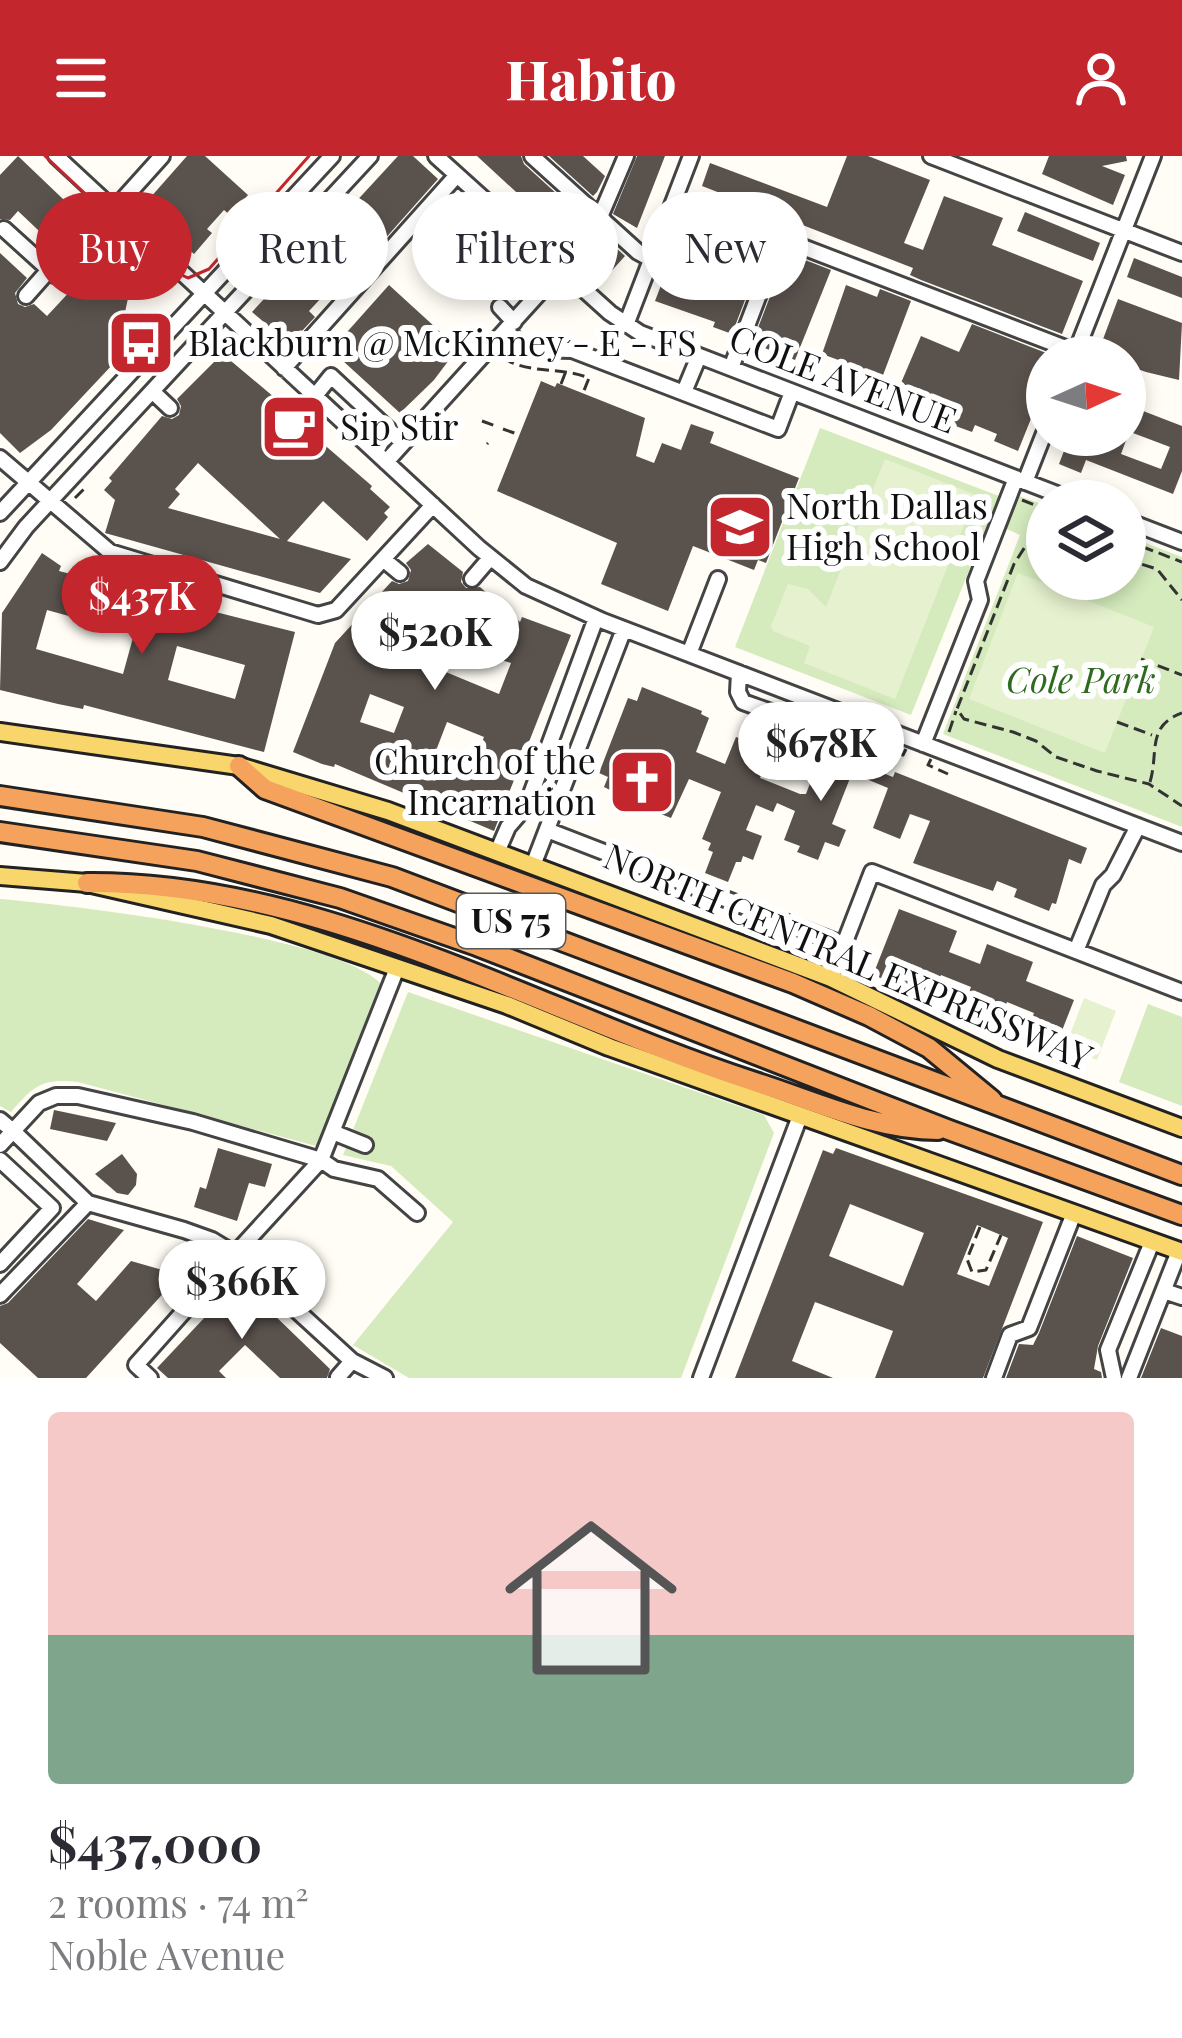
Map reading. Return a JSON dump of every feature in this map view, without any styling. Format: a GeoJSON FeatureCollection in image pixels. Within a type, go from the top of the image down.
{"type":"FeatureCollection","features":[{"type":"Feature","properties":{"kind":"highway"},"geometry":{"type":"LineString","coordinates":[[238,766],[266,789],[617,916],[869,1016],[929,1048],[1005,1111]]}},
{"type":"Feature","properties":{"kind":"highway","name":"US 75"},"geometry":{"type":"LineString","coordinates":[[0,796],[203,827],[380,874],[1182,1175]]}},
{"type":"Feature","properties":{"kind":"highway","name":"US 75"},"geometry":{"type":"LineString","coordinates":[[0,832],[197,861],[340,898],[1182,1215]]}},
{"type":"Feature","properties":{"kind":"highway"},"geometry":{"type":"LineString","coordinates":[[88,883],[145,883],[286,911],[381,940],[697,1063],[899,1130],[949,1130]]}},
{"type":"Feature","properties":{"kind":"main road","name":"NORTH CENTRAL EXPRESSWAY"},"geometry":{"type":"LineString","coordinates":[[8,733],[238,766],[388,811],[832,978],[998,1059],[1182,1128]]}},
{"type":"Feature","properties":{"kind":"main road"},"geometry":{"type":"LineString","coordinates":[[0,744],[8,733]]}},
{"type":"Feature","properties":{"kind":"main road"},"geometry":{"type":"LineString","coordinates":[[0,876],[88,883],[271,925],[506,1005],[606,1053],[800,1116],[1180,1251]]}},
{"type":"Feature","properties":{"kind":"street"},"geometry":{"type":"LineString","coordinates":[[56,156],[95,192]]}},
{"type":"Feature","properties":{"kind":"street"},"geometry":{"type":"LineString","coordinates":[[130,192],[162,156]]}},
{"type":"Feature","properties":{"kind":"street"},"geometry":{"type":"LineString","coordinates":[[0,513],[332,156]]}},
{"type":"Feature","properties":{"kind":"street"},"geometry":{"type":"LineString","coordinates":[[0,562],[50,501],[370,156]]}},
{"type":"Feature","properties":{"kind":"street","name":"COLE AVENUE"},"geometry":{"type":"LineString","coordinates":[[436,156],[476,192]]}},
{"type":"Feature","properties":{"kind":"street"},"geometry":{"type":"LineString","coordinates":[[532,156],[571,192]]}},
{"type":"Feature","properties":{"kind":"street"},"geometry":{"type":"LineString","coordinates":[[611,192],[626,156]]}},
{"type":"Feature","properties":{"kind":"street"},"geometry":{"type":"LineString","coordinates":[[677,192],[691,156]]}},
{"type":"Feature","properties":{"kind":"street"},"geometry":{"type":"LineString","coordinates":[[931,156],[1182,253]]}},
{"type":"Feature","properties":{"kind":"street"},"geometry":{"type":"LineString","coordinates":[[1082,336],[1153,156]]}},
{"type":"Feature","properties":{"kind":"street"},"geometry":{"type":"LineString","coordinates":[[284,368],[457,175]]}},
{"type":"Feature","properties":{"kind":"street"},"geometry":{"type":"LineString","coordinates":[[4,229],[36,258]]}},
{"type":"Feature","properties":{"kind":"street"},"geometry":{"type":"LineString","coordinates":[[618,232],[642,252]]}},
{"type":"Feature","properties":{"kind":"street"},"geometry":{"type":"LineString","coordinates":[[808,250],[1029,336]]}},
{"type":"Feature","properties":{"kind":"street"},"geometry":{"type":"LineString","coordinates":[[192,282],[526,586],[927,751],[1182,843]]}},
{"type":"Feature","properties":{"kind":"street"},"geometry":{"type":"LineString","coordinates":[[626,325],[642,283]]}},
{"type":"Feature","properties":{"kind":"street"},"geometry":{"type":"LineString","coordinates":[[26,296],[36,285]]}},
{"type":"Feature","properties":{"kind":"street"},"geometry":{"type":"LineString","coordinates":[[386,462],[533,300]]}},
{"type":"Feature","properties":{"kind":"street","name":"COLE AVENUE"},"geometry":{"type":"LineString","coordinates":[[597,300],[626,325],[1026,482]]}},
{"type":"Feature","properties":{"kind":"street"},"geometry":{"type":"LineString","coordinates":[[731,368],[757,300]]}},
{"type":"Feature","properties":{"kind":"street"},"geometry":{"type":"LineString","coordinates":[[500,307],[528,349],[572,350],[778,428],[792,392]]}},
{"type":"Feature","properties":{"kind":"street"},"geometry":{"type":"LineString","coordinates":[[684,392],[699,356]]}},
{"type":"Feature","properties":{"kind":"street"},"geometry":{"type":"LineString","coordinates":[[315,396],[331,376],[403,443]]}},
{"type":"Feature","properties":{"kind":"street"},"geometry":{"type":"LineString","coordinates":[[152,391],[170,408]]}},
{"type":"Feature","properties":{"kind":"street"},"geometry":{"type":"LineString","coordinates":[[927,751],[980,600],[976,581],[1009,495],[1032,456]]}},
{"type":"Feature","properties":{"kind":"street"},"geometry":{"type":"LineString","coordinates":[[0,458],[100,546],[161,570],[327,615],[433,506]]}},
{"type":"Feature","properties":{"kind":"street"},"geometry":{"type":"LineString","coordinates":[[1146,528],[1182,542]]}},
{"type":"Feature","properties":{"kind":"street"},"geometry":{"type":"LineString","coordinates":[[472,579],[490,558]]}},
{"type":"Feature","properties":{"kind":"street"},"geometry":{"type":"LineString","coordinates":[[383,559],[400,573]]}},
{"type":"Feature","properties":{"kind":"street"},"geometry":{"type":"LineString","coordinates":[[155,596],[161,570]]}},
{"type":"Feature","properties":{"kind":"street"},"geometry":{"type":"LineString","coordinates":[[184,604],[192,578]]}},
{"type":"Feature","properties":{"kind":"street"},"geometry":{"type":"LineString","coordinates":[[689,654],[718,579]]}},
{"type":"Feature","properties":{"kind":"street"},"geometry":{"type":"LineString","coordinates":[[498,850],[508,827],[526,805],[596,618]]}},
{"type":"Feature","properties":{"kind":"street"},"geometry":{"type":"LineString","coordinates":[[534,863],[624,629]]}},
{"type":"Feature","properties":{"kind":"street"},"geometry":{"type":"LineString","coordinates":[[740,674],[738,692],[743,702],[789,717],[809,701]]}},
{"type":"Feature","properties":{"kind":"street"},"geometry":{"type":"LineString","coordinates":[[555,678],[572,684]]}},
{"type":"Feature","properties":{"kind":"street"},"geometry":{"type":"LineString","coordinates":[[1076,952],[1102,886],[1113,875],[1138,826]]}},
{"type":"Feature","properties":{"kind":"street"},"geometry":{"type":"LineString","coordinates":[[547,830],[844,945]]}},
{"type":"Feature","properties":{"kind":"street"},"geometry":{"type":"LineString","coordinates":[[832,978],[872,872],[1182,992]]}},
{"type":"Feature","properties":{"kind":"street"},"geometry":{"type":"LineString","coordinates":[[124,1378],[322,1160],[397,968]]}},
{"type":"Feature","properties":{"kind":"street"},"geometry":{"type":"LineString","coordinates":[[0,1145],[39,1103],[56,1096],[78,1096],[193,1121],[322,1160],[334,1169],[378,1179],[417,1213]]}},
{"type":"Feature","properties":{"kind":"street"},"geometry":{"type":"LineString","coordinates":[[701,1378],[800,1116]]}},
{"type":"Feature","properties":{"kind":"street"},"geometry":{"type":"LineString","coordinates":[[0,1120],[88,1203],[184,1230],[235,1254],[352,1361],[386,1378]]}},
{"type":"Feature","properties":{"kind":"street"},"geometry":{"type":"LineString","coordinates":[[335,1133],[365,1145]]}},
{"type":"Feature","properties":{"kind":"street"},"geometry":{"type":"LineString","coordinates":[[0,1160],[52,1208],[0,1264]]}},
{"type":"Feature","properties":{"kind":"street"},"geometry":{"type":"LineString","coordinates":[[1,1300],[88,1203]]}},
{"type":"Feature","properties":{"kind":"street"},"geometry":{"type":"LineString","coordinates":[[994,1378],[1010,1335],[1029,1328],[1074,1213]]}},
{"type":"Feature","properties":{"kind":"street"},"geometry":{"type":"LineString","coordinates":[[1114,1378],[1108,1350],[1152,1242]]}},
{"type":"Feature","properties":{"kind":"street"},"geometry":{"type":"LineString","coordinates":[[1129,1378],[1180,1251]]}},
{"type":"Feature","properties":{"kind":"street"},"geometry":{"type":"LineString","coordinates":[[1164,1291],[1182,1298]]}},
{"type":"Feature","properties":{"kind":"street"},"geometry":{"type":"LineString","coordinates":[[338,1377],[352,1361]]}},
{"type":"Feature","properties":{"kind":"street"},"geometry":{"type":"LineString","coordinates":[[136,1365],[150,1378]]}},
{"type":"Feature","properties":{"kind":"path"},"geometry":{"type":"LineString","coordinates":[[503,358],[527,369],[567,369],[590,378],[583,393]]}},
{"type":"Feature","properties":{"kind":"path"},"geometry":{"type":"LineString","coordinates":[[561,383],[567,369]]}},
{"type":"Feature","properties":{"kind":"path"},"geometry":{"type":"LineString","coordinates":[[482,421],[517,434]]}},
{"type":"Feature","properties":{"kind":"path"},"geometry":{"type":"LineString","coordinates":[[75,498],[85,488]]}},
{"type":"Feature","properties":{"kind":"path"},"geometry":{"type":"LineString","coordinates":[[1009,495],[1026,502]]}},
{"type":"Feature","properties":{"kind":"path"},"geometry":{"type":"LineString","coordinates":[[949,732],[1014,564],[1026,546]]}},
{"type":"Feature","properties":{"kind":"path"},"geometry":{"type":"LineString","coordinates":[[1146,548],[1182,562]]}},
{"type":"Feature","properties":{"kind":"path"},"geometry":{"type":"LineString","coordinates":[[1146,566],[1157,569],[1182,600]]}},
{"type":"Feature","properties":{"kind":"path"},"geometry":{"type":"LineString","coordinates":[[998,603],[1005,606]]}},
{"type":"Feature","properties":{"kind":"path"},"geometry":{"type":"LineString","coordinates":[[1142,659],[1182,675]]}},
{"type":"Feature","properties":{"kind":"path"},"geometry":{"type":"LineString","coordinates":[[974,665],[981,668]]}},
{"type":"Feature","properties":{"kind":"path"},"geometry":{"type":"LineString","coordinates":[[957,710],[964,718],[1036,741],[1056,757],[1149,784],[1182,806]]}},
{"type":"Feature","properties":{"kind":"path"},"geometry":{"type":"LineString","coordinates":[[1149,784],[1154,736],[1165,721],[1182,713]]}},
{"type":"Feature","properties":{"kind":"path"},"geometry":{"type":"LineString","coordinates":[[1117,722],[1154,736]]}},
{"type":"Feature","properties":{"kind":"path"},"geometry":{"type":"LineString","coordinates":[[883,749],[903,755],[906,748]]}},
{"type":"Feature","properties":{"kind":"path"},"geometry":{"type":"LineString","coordinates":[[927,751],[928,765],[948,774]]}},
{"type":"Feature","properties":{"kind":"path"},"geometry":{"type":"LineString","coordinates":[[980,1227],[967,1258],[972,1272],[986,1270],[1001,1235]]}},
{"type":"Feature","properties":{"kind":"green space"},"geometry":{"type":"Polygon","coordinates":[[[820,428],[999,496],[911,715],[735,647],[820,428]]]}},
{"type":"Feature","properties":{"kind":"green space"},"geometry":{"type":"Polygon","coordinates":[[[885,459],[976,495],[895,699],[804,663],[810,646],[771,626],[788,584],[808,589],[826,607],[885,459]]]}},
{"type":"Feature","properties":{"kind":"green space","name":"Cole Park"},"geometry":{"type":"Polygon","coordinates":[[[1011,498],[1026,498],[1026,600],[1146,600],[1146,543],[1182,557],[1182,827],[943,734],[1020,535],[1000,526],[1011,498]]]}},
{"type":"Feature","properties":{"kind":"green space"},"geometry":{"type":"Polygon","coordinates":[[[1018,573],[1026,576],[1026,600],[1086,600],[1154,627],[1105,753],[969,699],[1018,573]]]}},
{"type":"Feature","properties":{"kind":"green space"},"geometry":{"type":"Polygon","coordinates":[[[0,899],[141,916],[262,938],[357,968],[382,985],[316,1146],[78,1082],[39,1086],[11,1112],[0,1106],[0,899]]]}},
{"type":"Feature","properties":{"kind":"green space"},"geometry":{"type":"Polygon","coordinates":[[[408,992],[764,1115],[774,1133],[681,1378],[409,1378],[353,1345],[453,1222],[391,1166],[343,1155],[408,992]]]}},
{"type":"Feature","properties":{"kind":"green space"},"geometry":{"type":"Polygon","coordinates":[[[1084,998],[1116,1011],[1097,1060],[1065,1047],[1084,998]]]}},
{"type":"Feature","properties":{"kind":"green space"},"geometry":{"type":"Polygon","coordinates":[[[1148,1004],[1182,1017],[1182,1106],[1119,1082],[1148,1004]]]}},
{"type":"Feature","properties":{"kind":"building"},"geometry":{"type":"Polygon","coordinates":[[[18,156],[56,192],[36,192],[36,228],[18,211],[10,220],[0,219],[0,175],[18,156]]]}},
{"type":"Feature","properties":{"kind":"building"},"geometry":{"type":"Polygon","coordinates":[[[187,156],[205,156],[245,192],[216,192],[216,219],[207,229],[212,233],[194,254],[192,192],[155,192],[187,156]]]}},
{"type":"Feature","properties":{"kind":"building"},"geometry":{"type":"Polygon","coordinates":[[[398,156],[413,156],[438,179],[426,192],[412,192],[412,208],[388,235],[388,192],[365,192],[398,156]]]}},
{"type":"Feature","properties":{"kind":"building"},"geometry":{"type":"Polygon","coordinates":[[[477,156],[521,156],[555,192],[516,192],[477,156]]]}},
{"type":"Feature","properties":{"kind":"building"},"geometry":{"type":"Polygon","coordinates":[[[549,156],[583,156],[605,176],[597,192],[589,192],[549,156]]]}},
{"type":"Feature","properties":{"kind":"building"},"geometry":{"type":"Polygon","coordinates":[[[637,156],[665,156],[651,192],[642,192],[637,228],[618,217],[618,202],[637,156]]]}},
{"type":"Feature","properties":{"kind":"building"},"geometry":{"type":"Polygon","coordinates":[[[847,156],[868,156],[930,180],[904,243],[923,250],[944,196],[1003,218],[992,245],[1083,281],[1062,334],[921,280],[910,275],[913,268],[808,227],[808,200],[827,207],[847,156]]]}},
{"type":"Feature","properties":{"kind":"building"},"geometry":{"type":"Polygon","coordinates":[[[1049,156],[1126,156],[1127,161],[1102,166],[1125,175],[1113,205],[1042,174],[1049,156]]]}},
{"type":"Feature","properties":{"kind":"building"},"geometry":{"type":"Polygon","coordinates":[[[710,163],[787,192],[717,192],[702,186],[710,163]]]}},
{"type":"Feature","properties":{"kind":"building"},"geometry":{"type":"Polygon","coordinates":[[[1025,212],[1100,243],[1093,261],[1017,231],[1025,212]]]}},
{"type":"Feature","properties":{"kind":"building"},"geometry":{"type":"Polygon","coordinates":[[[0,253],[27,278],[15,293],[18,304],[34,304],[47,316],[62,300],[128,300],[114,363],[51,430],[20,453],[0,433],[0,253]]]}},
{"type":"Feature","properties":{"kind":"building"},"geometry":{"type":"Polygon","coordinates":[[[1134,258],[1182,277],[1182,298],[1127,277],[1134,258]]]}},
{"type":"Feature","properties":{"kind":"building"},"geometry":{"type":"Polygon","coordinates":[[[808,261],[831,270],[795,360],[752,343],[769,300],[808,300],[808,261]]]}},
{"type":"Feature","properties":{"kind":"building"},"geometry":{"type":"Polygon","coordinates":[[[846,285],[877,297],[880,289],[911,301],[877,391],[846,379],[852,365],[822,354],[846,285]]]}},
{"type":"Feature","properties":{"kind":"building"},"geometry":{"type":"Polygon","coordinates":[[[388,286],[458,348],[400,413],[331,350],[376,300],[388,300],[388,286]]]}},
{"type":"Feature","properties":{"kind":"building"},"geometry":{"type":"Polygon","coordinates":[[[1118,299],[1182,323],[1179,380],[1146,372],[1146,336],[1104,336],[1118,299]]]}},
{"type":"Feature","properties":{"kind":"building"},"geometry":{"type":"Polygon","coordinates":[[[263,300],[319,300],[309,311],[315,317],[290,344],[252,312],[263,300]]]}},
{"type":"Feature","properties":{"kind":"building"},"geometry":{"type":"Polygon","coordinates":[[[745,300],[732,334],[713,327],[715,322],[655,301],[745,300]]]}},
{"type":"Feature","properties":{"kind":"building"},"geometry":{"type":"Polygon","coordinates":[[[972,324],[1026,345],[1026,431],[1018,451],[994,441],[997,434],[975,425],[972,432],[928,416],[935,398],[901,383],[921,336],[959,352],[972,324]]]}},
{"type":"Feature","properties":{"kind":"building"},"geometry":{"type":"Polygon","coordinates":[[[228,348],[236,356],[231,361],[372,486],[390,507],[384,513],[388,517],[367,541],[323,501],[287,541],[351,559],[320,593],[105,533],[115,500],[104,490],[112,481],[109,478],[162,416],[179,415],[177,399],[228,348]],[[198,463],[175,489],[180,494],[168,508],[280,539],[198,463]]]}},
{"type":"Feature","properties":{"kind":"building"},"geometry":{"type":"Polygon","coordinates":[[[541,381],[645,418],[636,456],[654,463],[662,443],[681,450],[691,424],[714,432],[710,443],[799,478],[766,563],[758,560],[754,570],[693,546],[668,611],[601,584],[617,543],[497,491],[541,381]]]}},
{"type":"Feature","properties":{"kind":"building"},"geometry":{"type":"Polygon","coordinates":[[[1146,412],[1182,426],[1182,471],[1173,494],[1086,460],[1081,473],[1059,464],[1062,456],[1126,456],[1161,469],[1170,447],[1146,438],[1146,412]]]}},
{"type":"Feature","properties":{"kind":"building"},"geometry":{"type":"Polygon","coordinates":[[[428,544],[463,572],[461,582],[466,588],[480,587],[520,622],[522,617],[571,635],[494,831],[335,764],[293,752],[335,643],[392,581],[408,581],[411,570],[406,563],[428,544]],[[433,607],[395,651],[499,694],[511,663],[483,654],[433,607]],[[370,694],[360,722],[394,733],[404,707],[370,694]],[[447,722],[437,748],[440,755],[472,768],[484,737],[447,722]]]}},
{"type":"Feature","properties":{"kind":"building"},"geometry":{"type":"Polygon","coordinates":[[[42,553],[61,566],[59,571],[144,593],[151,607],[166,599],[174,601],[176,611],[183,615],[196,607],[295,632],[264,752],[84,705],[83,709],[0,690],[2,613],[42,553]],[[47,610],[36,649],[123,674],[134,634],[47,610]],[[177,646],[168,680],[235,699],[245,665],[177,646]]]}},
{"type":"Feature","properties":{"kind":"building"},"geometry":{"type":"Polygon","coordinates":[[[642,687],[702,711],[709,718],[696,752],[725,764],[747,724],[771,733],[760,778],[806,794],[824,747],[838,752],[840,748],[857,763],[893,777],[895,772],[1087,848],[1081,864],[1069,859],[1056,904],[1049,911],[1014,897],[1017,889],[997,881],[993,891],[913,863],[930,821],[910,814],[900,839],[873,828],[888,788],[852,773],[832,824],[846,830],[839,847],[825,842],[818,860],[797,852],[800,846],[784,840],[795,811],[777,803],[773,812],[756,805],[746,830],[762,836],[753,860],[743,856],[736,862],[728,882],[705,873],[713,852],[708,850],[711,843],[702,839],[721,792],[689,779],[671,818],[610,794],[604,787],[608,777],[599,773],[628,698],[637,701],[642,687]]]}},
{"type":"Feature","properties":{"kind":"building"},"geometry":{"type":"Polygon","coordinates":[[[899,909],[957,931],[949,952],[980,964],[987,944],[1033,962],[1026,981],[1074,1000],[1054,1051],[1024,1039],[1034,1013],[1007,1002],[996,1027],[961,1014],[971,987],[941,975],[930,1002],[873,975],[899,909]]]}},
{"type":"Feature","properties":{"kind":"building"},"geometry":{"type":"Polygon","coordinates":[[[54,1110],[116,1123],[107,1141],[50,1129],[54,1110]]]}},
{"type":"Feature","properties":{"kind":"building"},"geometry":{"type":"Polygon","coordinates":[[[218,1148],[272,1164],[265,1187],[249,1183],[237,1221],[194,1207],[200,1187],[206,1189],[218,1148]]]}},
{"type":"Feature","properties":{"kind":"building"},"geometry":{"type":"Polygon","coordinates":[[[836,1148],[1043,1222],[983,1378],[875,1378],[893,1331],[815,1302],[792,1361],[833,1378],[735,1378],[823,1150],[833,1154],[836,1148]],[[850,1204],[829,1256],[903,1286],[924,1233],[850,1204]],[[977,1225],[957,1274],[989,1286],[1008,1238],[977,1225]]]}},
{"type":"Feature","properties":{"kind":"building"},"geometry":{"type":"Polygon","coordinates":[[[122,1154],[137,1174],[128,1195],[117,1193],[95,1174],[122,1154]]]}},
{"type":"Feature","properties":{"kind":"building"},"geometry":{"type":"Polygon","coordinates":[[[88,1219],[124,1230],[77,1284],[96,1301],[131,1261],[180,1275],[86,1378],[38,1378],[0,1343],[0,1306],[88,1219]]]}},
{"type":"Feature","properties":{"kind":"building"},"geometry":{"type":"Polygon","coordinates":[[[1077,1236],[1133,1258],[1098,1346],[1094,1369],[1102,1378],[1006,1378],[1019,1344],[1033,1345],[1039,1333],[1077,1236]]]}},
{"type":"Feature","properties":{"kind":"building"},"geometry":{"type":"Polygon","coordinates":[[[239,1281],[330,1369],[327,1378],[280,1378],[245,1345],[219,1371],[226,1378],[168,1378],[157,1368],[239,1281]]]}},
{"type":"Feature","properties":{"kind":"building"},"geometry":{"type":"Polygon","coordinates":[[[1161,1328],[1182,1336],[1182,1378],[1141,1378],[1161,1328]]]}},
{"type":"Feature","properties":{"kind":"tram line"},"geometry":{"type":"LineString","coordinates":[[45,156],[161,265],[188,278],[209,269],[309,156]]}},
{"type":"Feature","properties":{"kind":"place","name":"Blackburn @ McKinney - E - FS"},"geometry":{"type":"Point","coordinates":[141,343]}},
{"type":"Feature","properties":{"kind":"place","name":"Sip Stir"},"geometry":{"type":"Point","coordinates":[294,427]}},
{"type":"Feature","properties":{"kind":"place","name":"North Dallas High School"},"geometry":{"type":"Point","coordinates":[740,527]}},
{"type":"Feature","properties":{"kind":"place","name":"Church of the Incarnation"},"geometry":{"type":"Point","coordinates":[642,782]}}]}
